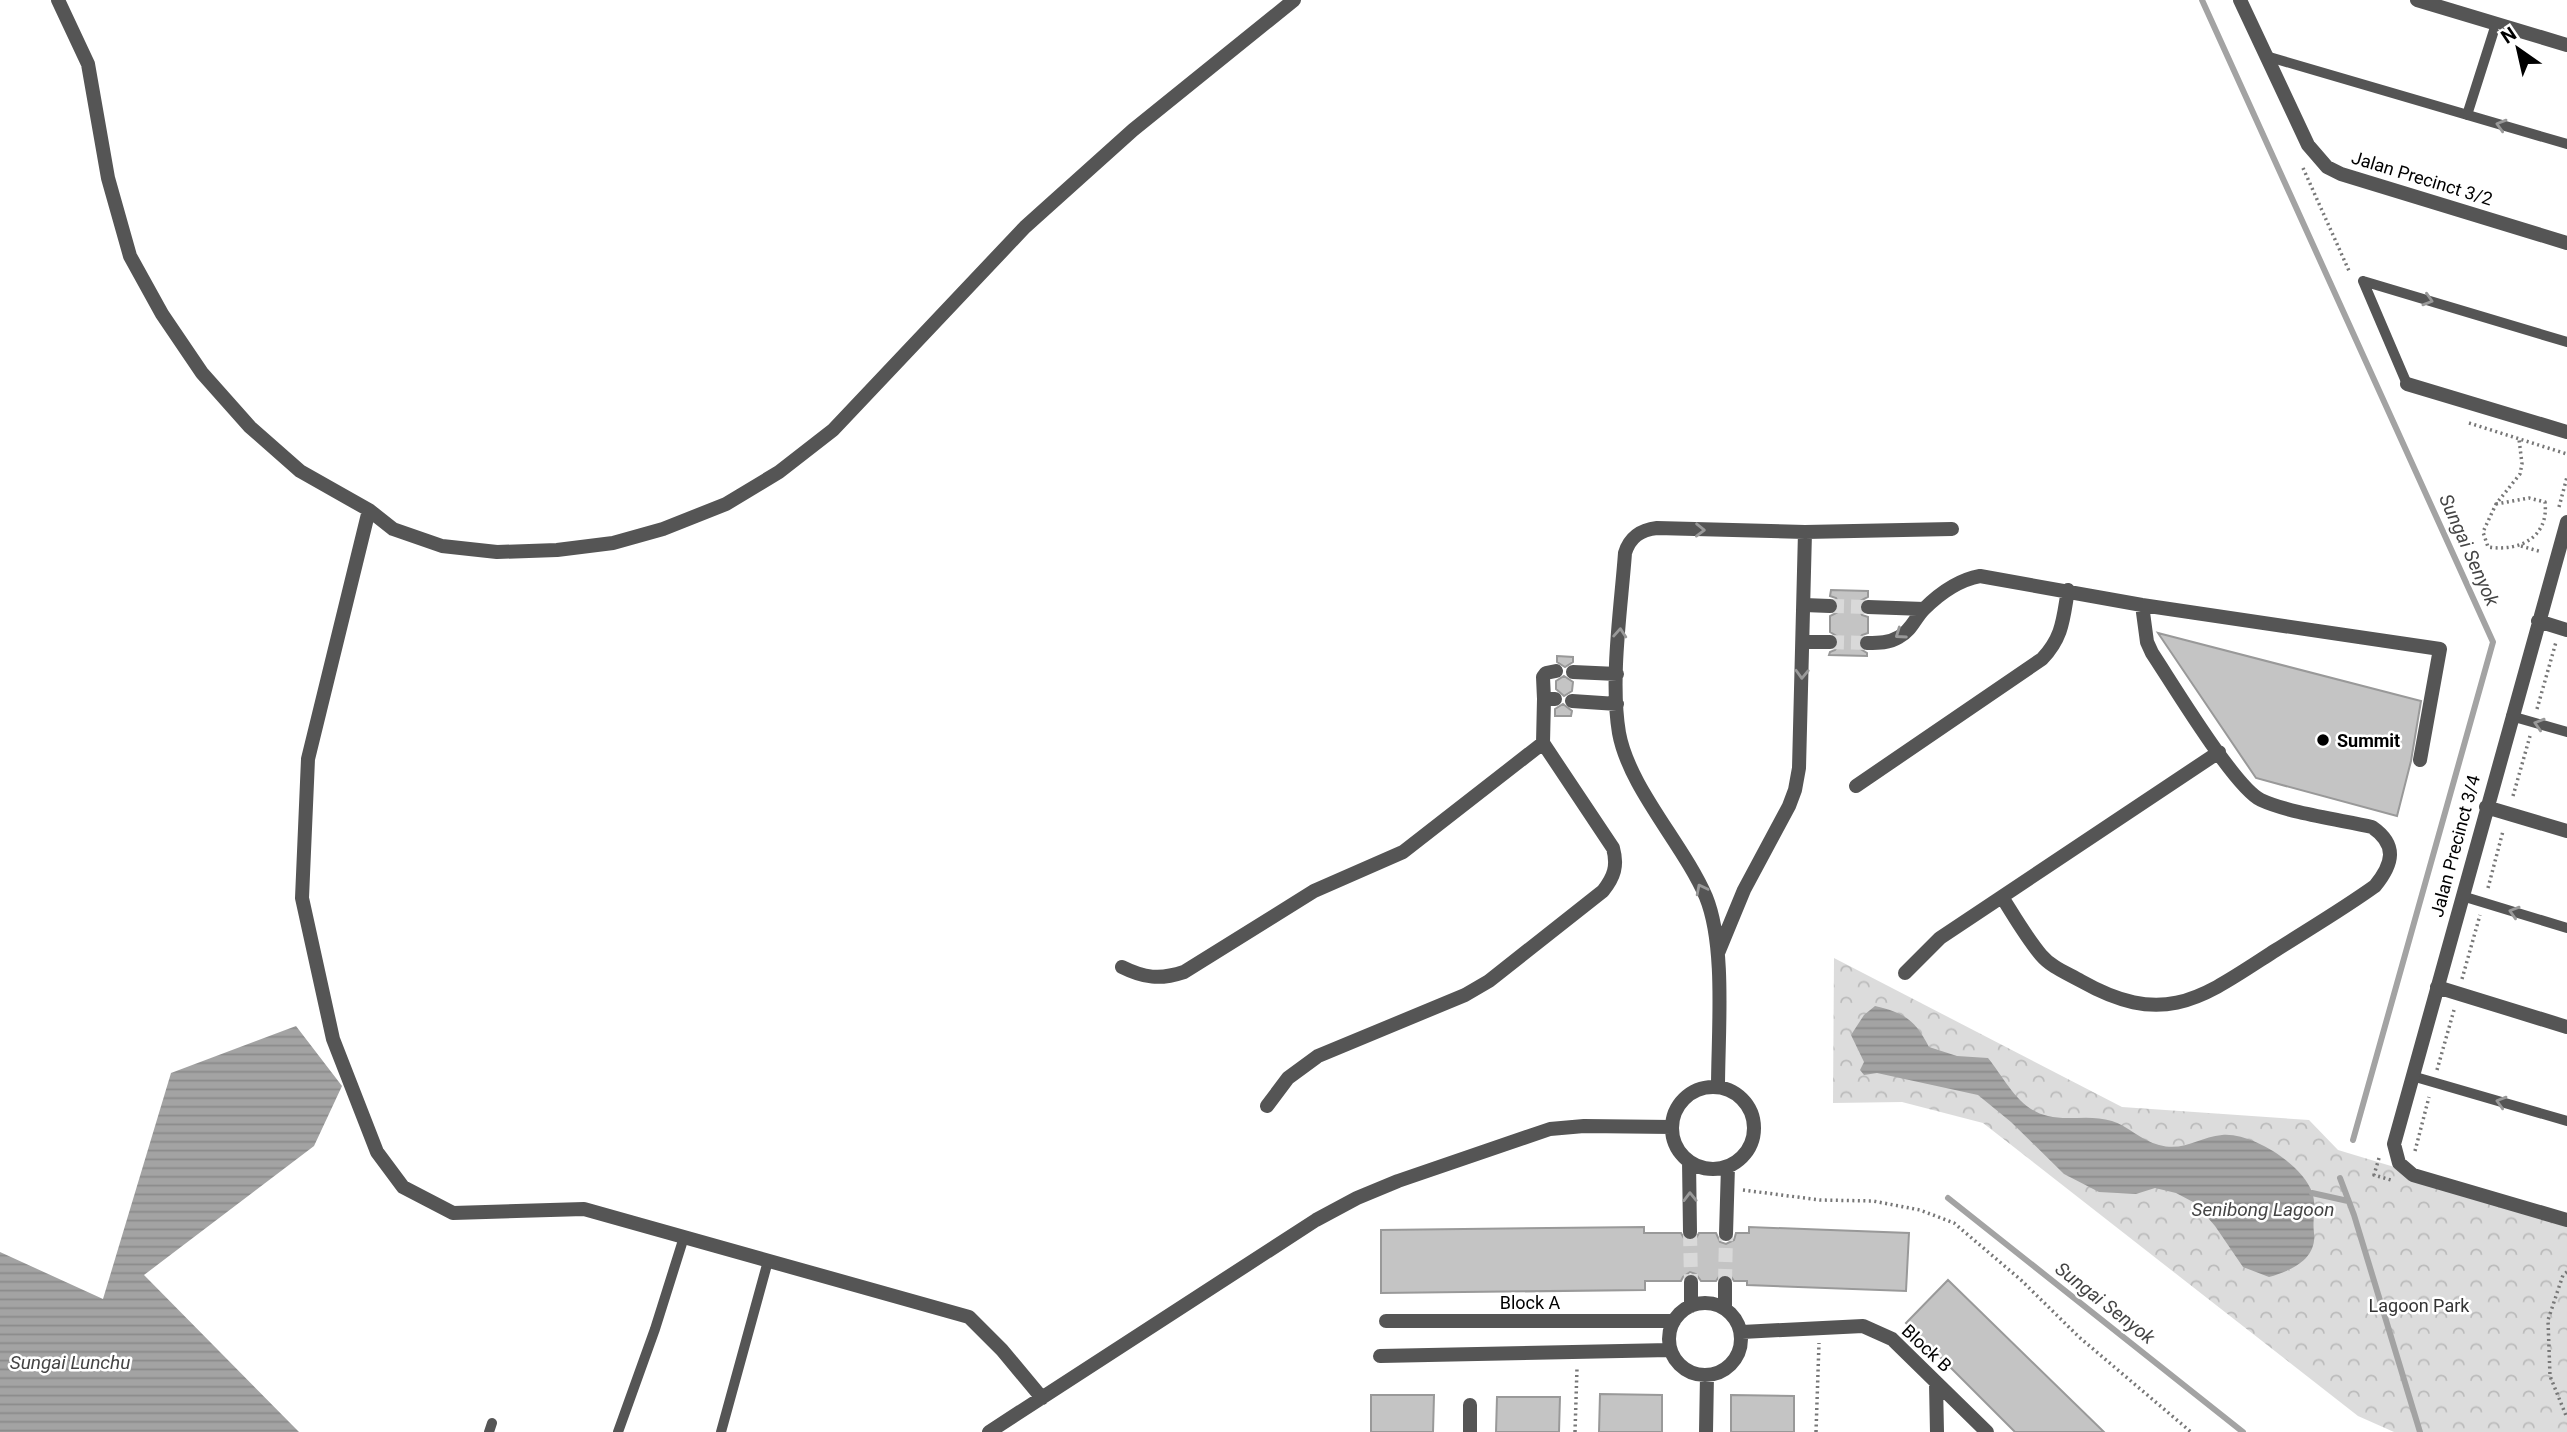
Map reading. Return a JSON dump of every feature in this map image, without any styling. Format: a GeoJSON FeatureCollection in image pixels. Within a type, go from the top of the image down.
{"type":"FeatureCollection","features":[{"type":"Feature","properties":{"kind":"street"},"geometry":{"type":"LineString","coordinates":[[58,0],[88,64],[108,178],[130,256],[162,314],[202,373],[250,427],[300,471],[369,510],[393,529],[442,546],[497,552],[557,550],[613,543],[663,529],[726,504],[779,472],[833,430],[1025,227],[1144,121],[1294,0]]}},
{"type":"Feature","properties":{"kind":"street","name":"Jalan Precinct 3/2"},"geometry":{"type":"LineString","coordinates":[[2240,0],[2308,145],[2328,167],[2341,174],[2567,243]]}},
{"type":"Feature","properties":{"kind":"street"},"geometry":{"type":"LineString","coordinates":[[2417,0],[2567,45]]}},
{"type":"Feature","properties":{"kind":"street"},"geometry":{"type":"LineString","coordinates":[[2407,384],[2567,432]]}},
{"type":"Feature","properties":{"kind":"street"},"geometry":{"type":"LineString","coordinates":[[369,510],[308,759],[302,898],[333,1039],[377,1152],[403,1187],[453,1213],[584,1209],[969,1317],[1002,1350],[1042,1398]]}},
{"type":"Feature","properties":{"kind":"street"},"geometry":{"type":"LineString","coordinates":[[1718,1087],[1718,955],[1712,913],[1705,895],[1639,783],[1620,735],[1617,674],[1625,553],[1633,536],[1657,528],[1805,532],[1952,529]]}},
{"type":"Feature","properties":{"kind":"street","name":"Jalan Precinct 3/4"},"geometry":{"type":"LineString","coordinates":[[2566,530],[2511,716],[2394,1144],[2399,1163],[2413,1175],[2567,1220]]}},
{"type":"Feature","properties":{"kind":"street"},"geometry":{"type":"LineString","coordinates":[[1718,955],[1738,902],[1795,790],[1799,768],[1805,532]]}},
{"type":"Feature","properties":{"kind":"street"},"geometry":{"type":"LineString","coordinates":[[1867,643],[1887,642],[1906,633],[1924,609],[1956,583],[1980,576],[2142,605],[2440,649],[2420,760]]}},
{"type":"Feature","properties":{"kind":"street"},"geometry":{"type":"LineString","coordinates":[[1856,786],[2042,659],[2051,650],[2062,630],[2068,590]]}},
{"type":"Feature","properties":{"kind":"street"},"geometry":{"type":"LineString","coordinates":[[1804,605],[1830,606]]}},
{"type":"Feature","properties":{"kind":"street"},"geometry":{"type":"LineString","coordinates":[[2002,897],[2036,949],[2054,966],[2116,999],[2158,1006],[2178,1004],[2209,993],[2375,887],[2388,865],[2389,844],[2383,834],[2372,827],[2274,805],[2260,800],[2240,782],[2152,653],[2147,642],[2142,605]]}},
{"type":"Feature","properties":{"kind":"street"},"geometry":{"type":"LineString","coordinates":[[1868,607],[1924,609]]}},
{"type":"Feature","properties":{"kind":"street"},"geometry":{"type":"LineString","coordinates":[[2538,621],[2567,630]]}},
{"type":"Feature","properties":{"kind":"street"},"geometry":{"type":"LineString","coordinates":[[1803,642],[1830,642]]}},
{"type":"Feature","properties":{"kind":"street"},"geometry":{"type":"LineString","coordinates":[[1267,1106],[1288,1078],[1318,1056],[1465,995],[1489,981],[1603,891],[1612,880],[1616,859],[1612,849],[1543,743],[1550,699],[1543,677],[1546,673],[1556,671]]}},
{"type":"Feature","properties":{"kind":"street"},"geometry":{"type":"LineString","coordinates":[[1573,672],[1617,674]]}},
{"type":"Feature","properties":{"kind":"street"},"geometry":{"type":"LineString","coordinates":[[1572,701],[1617,704]]}},
{"type":"Feature","properties":{"kind":"street"},"geometry":{"type":"LineString","coordinates":[[1122,967],[1140,976],[1154,978],[1170,977],[1184,972],[1314,891],[1403,852],[1543,743]]}},
{"type":"Feature","properties":{"kind":"street"},"geometry":{"type":"LineString","coordinates":[[1905,973],[1940,938],[2218,751]]}},
{"type":"Feature","properties":{"kind":"street"},"geometry":{"type":"LineString","coordinates":[[2486,807],[2567,831]]}},
{"type":"Feature","properties":{"kind":"street"},"geometry":{"type":"LineString","coordinates":[[2437,987],[2567,1027]]}},
{"type":"Feature","properties":{"kind":"street"},"geometry":{"type":"LineString","coordinates":[[1718,1087],[1731,1091],[1742,1099],[1750,1110],[1754,1123],[1753,1137],[1748,1149],[1728,1166],[1715,1169],[1701,1167],[1689,1161],[1680,1152],[1672,1127],[1675,1113],[1692,1093],[1718,1087]]}},
{"type":"Feature","properties":{"kind":"street"},"geometry":{"type":"LineString","coordinates":[[989,1432],[1316,1220],[1357,1198],[1398,1181],[1550,1129],[1584,1126],[1672,1127]]}},
{"type":"Feature","properties":{"kind":"street"},"geometry":{"type":"LineString","coordinates":[[1689,1161],[1690,1232]]}},
{"type":"Feature","properties":{"kind":"street"},"geometry":{"type":"LineString","coordinates":[[1726,1234],[1728,1166]]}},
{"type":"Feature","properties":{"kind":"street"},"geometry":{"type":"LineString","coordinates":[[1691,1282],[1691,1306]]}},
{"type":"Feature","properties":{"kind":"street"},"geometry":{"type":"LineString","coordinates":[[1725,1283],[1725,1309]]}},
{"type":"Feature","properties":{"kind":"street"},"geometry":{"type":"LineString","coordinates":[[1714,1304],[1725,1309],[1742,1332],[1736,1357],[1718,1372],[1695,1374],[1685,1369],[1670,1350],[1669,1340],[1674,1321],[1681,1312],[1691,1306],[1714,1304]]}},
{"type":"Feature","properties":{"kind":"street","name":"Block A"},"geometry":{"type":"LineString","coordinates":[[1386,1321],[1674,1321]]}},
{"type":"Feature","properties":{"kind":"street","name":"Block B"},"geometry":{"type":"LineString","coordinates":[[1742,1332],[1863,1326],[1892,1339],[1987,1432]]}},
{"type":"Feature","properties":{"kind":"street"},"geometry":{"type":"LineString","coordinates":[[1380,1356],[1670,1350]]}},
{"type":"Feature","properties":{"kind":"street"},"geometry":{"type":"LineString","coordinates":[[1706,1432],[1707,1375]]}},
{"type":"Feature","properties":{"kind":"street"},"geometry":{"type":"LineString","coordinates":[[1936,1383],[1937,1432]]}},
{"type":"Feature","properties":{"kind":"street"},"geometry":{"type":"LineString","coordinates":[[1470,1405],[1471,1432]]}},
{"type":"Feature","properties":{"kind":"lane"},"geometry":{"type":"LineString","coordinates":[[2468,115],[2496,24]]}},
{"type":"Feature","properties":{"kind":"lane"},"geometry":{"type":"LineString","coordinates":[[2266,56],[2567,144]]}},
{"type":"Feature","properties":{"kind":"lane"},"geometry":{"type":"LineString","coordinates":[[2407,384],[2363,281],[2567,342]]}},
{"type":"Feature","properties":{"kind":"lane"},"geometry":{"type":"LineString","coordinates":[[2511,716],[2567,732]]}},
{"type":"Feature","properties":{"kind":"lane"},"geometry":{"type":"LineString","coordinates":[[2462,896],[2567,928]]}},
{"type":"Feature","properties":{"kind":"lane"},"geometry":{"type":"LineString","coordinates":[[2412,1076],[2567,1121]]}},
{"type":"Feature","properties":{"kind":"lane"},"geometry":{"type":"LineString","coordinates":[[618,1432],[684,1237]]}},
{"type":"Feature","properties":{"kind":"lane"},"geometry":{"type":"LineString","coordinates":[[722,1432],[768,1261]]}},
{"type":"Feature","properties":{"kind":"path"},"geometry":{"type":"LineString","coordinates":[[2302,164],[2352,277]]}},
{"type":"Feature","properties":{"kind":"path"},"geometry":{"type":"LineString","coordinates":[[2457,419],[2567,454]]}},
{"type":"Feature","properties":{"kind":"path"},"geometry":{"type":"LineString","coordinates":[[2519,439],[2522,464],[2520,474],[2496,504],[2483,532],[2488,547],[2502,549],[2521,546],[2546,553]]}},
{"type":"Feature","properties":{"kind":"path"},"geometry":{"type":"LineString","coordinates":[[2496,504],[2529,498],[2545,502],[2543,528],[2521,546]]}},
{"type":"Feature","properties":{"kind":"path"},"geometry":{"type":"LineString","coordinates":[[1727,1187],[1780,1196],[1873,1201],[1920,1210],[1954,1223],[2021,1280],[2079,1337],[2191,1432]]}},
{"type":"Feature","properties":{"kind":"path"},"geometry":{"type":"LineString","coordinates":[[2567,1272],[2563,1275],[2549,1320],[2550,1376],[2567,1418]]}},
{"type":"Feature","properties":{"kind":"path"},"geometry":{"type":"LineString","coordinates":[[1816,1432],[1819,1328]]}},
{"type":"Feature","properties":{"kind":"path"},"geometry":{"type":"LineString","coordinates":[[1575,1432],[1577,1352]]}},
{"type":"Feature","properties":{"kind":"green space","name":"Lagoon Park"},"geometry":{"type":"Polygon","coordinates":[[[1834,958],[2122,1107],[2309,1120],[2338,1150],[2567,1219],[2567,1432],[2394,1432],[2358,1416],[1983,1123],[1902,1102],[1833,1103],[1834,958]]]}},
{"type":"Feature","properties":{"kind":"water","name":"Senibong Lagoon"},"geometry":{"type":"Polygon","coordinates":[[[1875,1006],[1908,1019],[1919,1030],[1929,1047],[1957,1056],[1988,1058],[2013,1093],[2038,1113],[2112,1121],[2147,1140],[2168,1147],[2222,1135],[2234,1135],[2261,1144],[2298,1171],[2312,1192],[2314,1242],[2311,1250],[2307,1257],[2293,1268],[2269,1277],[2243,1267],[2215,1226],[2195,1203],[2176,1193],[2155,1188],[2136,1194],[2099,1192],[2064,1174],[2011,1122],[1978,1095],[1877,1073],[1864,1075],[1860,1070],[1864,1062],[1851,1035],[1864,1015],[1875,1006]]]}},
{"type":"Feature","properties":{"kind":"water","name":"Sungai Lunchu"},"geometry":{"type":"Polygon","coordinates":[[[296,1026],[342,1086],[314,1146],[144,1275],[299,1432],[0,1432],[0,1252],[103,1299],[171,1073],[296,1026]]]}},
{"type":"Feature","properties":{"kind":"building"},"geometry":{"type":"Polygon","coordinates":[[[1831,590],[1868,591],[1868,597],[1860,601],[1858,607],[1862,615],[1868,617],[1868,633],[1862,635],[1857,642],[1867,656],[1829,655],[1840,643],[1838,637],[1830,632],[1830,616],[1838,612],[1840,606],[1836,598],[1830,596],[1831,590]]]}},
{"type":"Feature","properties":{"kind":"building","name":"Summit"},"geometry":{"type":"Polygon","coordinates":[[[2158,633],[2421,701],[2411,761],[2397,816],[2256,778],[2158,633]]]}},
{"type":"Feature","properties":{"kind":"building"},"geometry":{"type":"Polygon","coordinates":[[[1557,656],[1573,657],[1573,662],[1565,667],[1557,662],[1557,656]]]}},
{"type":"Feature","properties":{"kind":"building"},"geometry":{"type":"Polygon","coordinates":[[[1564,676],[1573,682],[1572,691],[1564,696],[1556,689],[1556,681],[1564,676]]]}},
{"type":"Feature","properties":{"kind":"building"},"geometry":{"type":"Polygon","coordinates":[[[1563,704],[1572,711],[1571,716],[1555,716],[1555,709],[1563,704]]]}},
{"type":"Feature","properties":{"kind":"building"},"geometry":{"type":"Polygon","coordinates":[[[1644,1227],[1644,1233],[1681,1233],[1689,1242],[1695,1240],[1699,1233],[1716,1233],[1720,1242],[1726,1244],[1734,1240],[1736,1233],[1749,1233],[1749,1227],[1909,1233],[1906,1291],[1747,1285],[1747,1281],[1734,1281],[1726,1273],[1720,1275],[1716,1281],[1701,1281],[1696,1274],[1690,1272],[1681,1281],[1645,1281],[1645,1290],[1381,1293],[1381,1230],[1644,1227]]]}},
{"type":"Feature","properties":{"kind":"building"},"geometry":{"type":"Polygon","coordinates":[[[1948,1280],[2104,1432],[2015,1432],[1906,1323],[1948,1280]]]}},
{"type":"Feature","properties":{"kind":"building"},"geometry":{"type":"Polygon","coordinates":[[[1600,1394],[1662,1395],[1662,1432],[1599,1432],[1600,1394]]]}},
{"type":"Feature","properties":{"kind":"building"},"geometry":{"type":"Polygon","coordinates":[[[1371,1395],[1434,1395],[1433,1432],[1371,1432],[1371,1395]]]}},
{"type":"Feature","properties":{"kind":"building"},"geometry":{"type":"Polygon","coordinates":[[[1731,1395],[1794,1396],[1794,1432],[1731,1432],[1731,1395]]]}},
{"type":"Feature","properties":{"kind":"building"},"geometry":{"type":"Polygon","coordinates":[[[1497,1397],[1560,1397],[1559,1432],[1496,1432],[1497,1397]]]}},
{"type":"Feature","properties":{"kind":"waterway","name":"Sungai Senyok"},"geometry":{"type":"LineString","coordinates":[[2202,0],[2493,642],[2353,1140]]}},
{"type":"Feature","properties":{"kind":"waterway","name":"Sungai Senyok"},"geometry":{"type":"LineString","coordinates":[[2340,1178],[2354,1215],[2420,1432]]}},
{"type":"Feature","properties":{"kind":"waterway"},"geometry":{"type":"LineString","coordinates":[[2312,1193],[2348,1201]]}},
{"type":"Feature","properties":{"kind":"waterway","name":"Sungai Senyok"},"geometry":{"type":"LineString","coordinates":[[1948,1198],[2243,1432]]}},
{"type":"Feature","properties":{"kind":"tunnel"},"geometry":{"type":"LineString","coordinates":[[1830,606],[1868,607]]}},
{"type":"Feature","properties":{"kind":"tunnel"},"geometry":{"type":"LineString","coordinates":[[1830,642],[1867,643]]}},
{"type":"Feature","properties":{"kind":"tunnel"},"geometry":{"type":"LineString","coordinates":[[1690,1232],[1691,1282]]}},
{"type":"Feature","properties":{"kind":"tunnel"},"geometry":{"type":"LineString","coordinates":[[1725,1283],[1726,1234]]}},
{"type":"Feature","properties":{"kind":"place","name":"Summit"},"geometry":{"type":"Point","coordinates":[2323,740]}}]}
